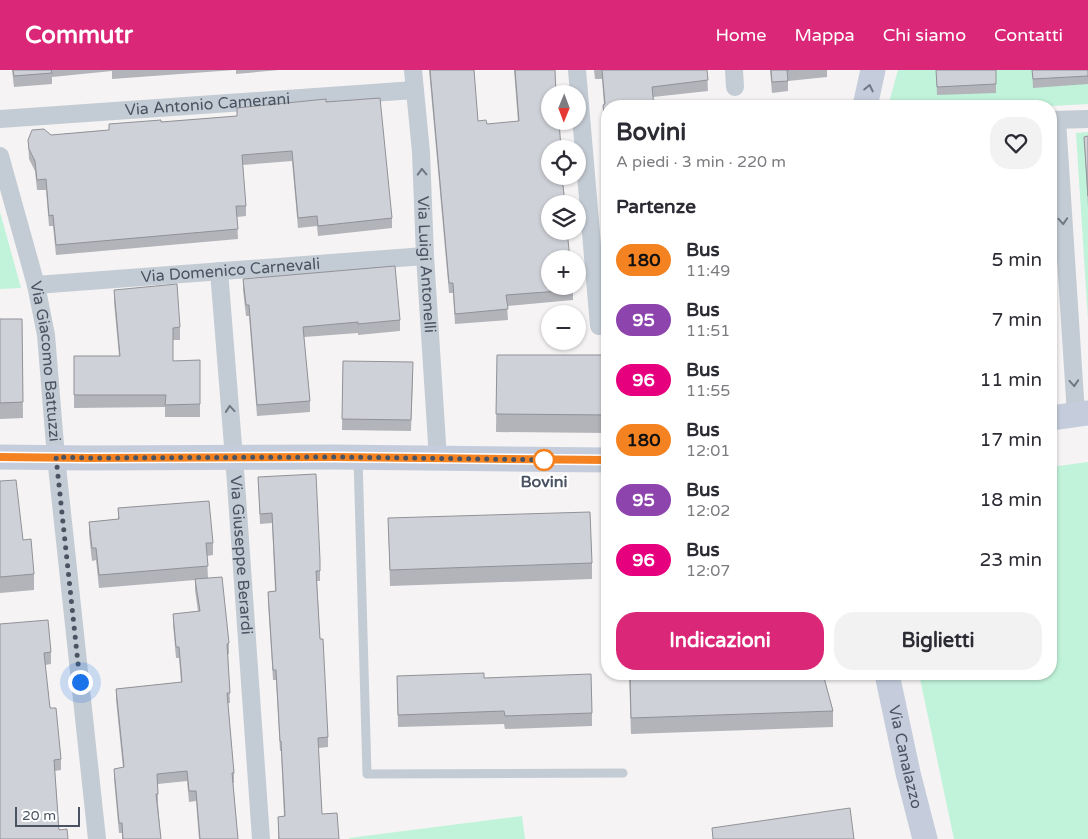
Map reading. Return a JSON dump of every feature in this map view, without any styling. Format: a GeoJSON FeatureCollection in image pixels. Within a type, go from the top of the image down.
{"type":"FeatureCollection","features":[{"type":"Feature","properties":{"kind":"street","name":"Via Luigi Antonelli"},"geometry":{"type":"LineString","coordinates":[[413,70],[421,152],[438,459]]}},
{"type":"Feature","properties":{"kind":"street"},"geometry":{"type":"LineString","coordinates":[[577,70],[599,326]]}},
{"type":"Feature","properties":{"kind":"street"},"geometry":{"type":"LineString","coordinates":[[866,100],[872,70]]}},
{"type":"Feature","properties":{"kind":"street","name":"Via Antonio Camerani"},"geometry":{"type":"LineString","coordinates":[[0,119],[415,90]]}},
{"type":"Feature","properties":{"kind":"street"},"geometry":{"type":"LineString","coordinates":[[1057,120],[1088,119]]}},
{"type":"Feature","properties":{"kind":"street"},"geometry":{"type":"LineString","coordinates":[[1057,152],[1082,414],[1057,417]]}},
{"type":"Feature","properties":{"kind":"street","name":"Via Giacomo Battuzzi"},"geometry":{"type":"LineString","coordinates":[[0,156],[36,285],[46,335],[56,457],[97,839]]}},
{"type":"Feature","properties":{"kind":"street","name":"Via Domenico Carnevali"},"geometry":{"type":"LineString","coordinates":[[36,285],[426,256]]}},
{"type":"Feature","properties":{"kind":"street","name":"Via Giuseppe Berardi"},"geometry":{"type":"LineString","coordinates":[[219,271],[262,839]]}},
{"type":"Feature","properties":{"kind":"street"},"geometry":{"type":"LineString","coordinates":[[0,457],[358,457],[601,460]]}},
{"type":"Feature","properties":{"kind":"street","name":"Via Canalazzo"},"geometry":{"type":"LineString","coordinates":[[888,680],[908,773],[926,839]]}},
{"type":"Feature","properties":{"kind":"lane"},"geometry":{"type":"LineString","coordinates":[[358,457],[367,774],[623,773]]}},
{"type":"Feature","properties":{"kind":"green space"},"geometry":{"type":"Polygon","coordinates":[[[898,70],[1088,70],[1088,104],[1057,106],[1057,100],[890,100],[898,70]]]}},
{"type":"Feature","properties":{"kind":"green space"},"geometry":{"type":"Polygon","coordinates":[[[1088,132],[1088,320],[1076,133],[1088,132]]]}},
{"type":"Feature","properties":{"kind":"green space"},"geometry":{"type":"Polygon","coordinates":[[[0,212],[21,288],[0,289],[0,212]]]}},
{"type":"Feature","properties":{"kind":"green space"},"geometry":{"type":"Polygon","coordinates":[[[1088,462],[1088,839],[954,839],[920,680],[1057,680],[1057,466],[1088,462]]]}},
{"type":"Feature","properties":{"kind":"green space"},"geometry":{"type":"Polygon","coordinates":[[[522,816],[525,839],[349,839],[349,838],[522,816]]]}},
{"type":"Feature","properties":{"kind":"building"},"geometry":{"type":"Polygon","coordinates":[[[13,70],[51,70],[52,73],[14,76],[13,70]]]}},
{"type":"Feature","properties":{"kind":"building"},"geometry":{"type":"Polygon","coordinates":[[[430,70],[474,70],[478,121],[486,120],[487,124],[519,121],[515,70],[555,70],[556,85],[541,85],[541,130],[560,130],[560,140],[541,140],[541,185],[563,185],[564,195],[541,195],[541,240],[568,240],[569,250],[541,250],[541,292],[506,295],[508,309],[455,314],[453,283],[449,283],[430,70]]]}},
{"type":"Feature","properties":{"kind":"building"},"geometry":{"type":"Polygon","coordinates":[[[602,70],[707,70],[708,80],[652,87],[653,100],[605,100],[602,70]]]}},
{"type":"Feature","properties":{"kind":"building"},"geometry":{"type":"Polygon","coordinates":[[[771,70],[787,70],[788,81],[772,82],[771,70]]]}},
{"type":"Feature","properties":{"kind":"building"},"geometry":{"type":"Polygon","coordinates":[[[936,70],[996,70],[996,84],[937,87],[936,70]]]}},
{"type":"Feature","properties":{"kind":"building"},"geometry":{"type":"Polygon","coordinates":[[[1032,70],[1088,70],[1088,76],[1033,79],[1032,70]]]}},
{"type":"Feature","properties":{"kind":"building"},"geometry":{"type":"Polygon","coordinates":[[[380,98],[392,218],[318,226],[317,216],[298,218],[292,151],[242,155],[246,206],[236,206],[238,229],[56,245],[53,215],[49,216],[46,179],[37,180],[35,161],[29,149],[28,140],[32,130],[44,129],[51,135],[109,130],[109,124],[237,116],[237,108],[326,99],[326,102],[380,98]]]}},
{"type":"Feature","properties":{"kind":"building"},"geometry":{"type":"Polygon","coordinates":[[[1088,136],[1088,196],[1084,137],[1088,136]]]}},
{"type":"Feature","properties":{"kind":"building"},"geometry":{"type":"Polygon","coordinates":[[[395,266],[400,320],[303,327],[310,401],[257,405],[249,305],[246,305],[243,279],[395,266]]]}},
{"type":"Feature","properties":{"kind":"building"},"geometry":{"type":"Polygon","coordinates":[[[177,284],[180,327],[173,328],[173,361],[200,360],[200,404],[165,405],[166,395],[74,395],[74,356],[120,356],[114,290],[177,284]]]}},
{"type":"Feature","properties":{"kind":"building"},"geometry":{"type":"Polygon","coordinates":[[[0,319],[22,319],[23,402],[0,403],[0,319]]]}},
{"type":"Feature","properties":{"kind":"building"},"geometry":{"type":"Polygon","coordinates":[[[497,355],[601,355],[601,415],[496,414],[497,355]]]}},
{"type":"Feature","properties":{"kind":"building"},"geometry":{"type":"Polygon","coordinates":[[[343,361],[413,362],[411,420],[342,419],[343,361]]]}},
{"type":"Feature","properties":{"kind":"building"},"geometry":{"type":"Polygon","coordinates":[[[316,474],[320,571],[316,571],[320,639],[323,639],[328,737],[318,738],[322,814],[337,813],[339,839],[279,839],[278,817],[285,816],[276,670],[273,670],[268,592],[276,591],[272,513],[260,514],[258,477],[316,474]]]}},
{"type":"Feature","properties":{"kind":"building"},"geometry":{"type":"Polygon","coordinates":[[[16,480],[23,540],[31,539],[34,574],[0,577],[0,481],[16,480]]]}},
{"type":"Feature","properties":{"kind":"building"},"geometry":{"type":"Polygon","coordinates":[[[209,501],[213,543],[206,543],[208,566],[99,575],[96,548],[92,548],[89,522],[119,519],[118,508],[209,501]]]}},
{"type":"Feature","properties":{"kind":"building"},"geometry":{"type":"Polygon","coordinates":[[[590,512],[592,563],[390,570],[388,518],[590,512]]]}},
{"type":"Feature","properties":{"kind":"building"},"geometry":{"type":"Polygon","coordinates":[[[222,577],[229,643],[227,644],[230,693],[227,693],[238,839],[200,839],[196,791],[189,791],[187,771],[157,774],[158,794],[156,794],[161,839],[123,839],[122,823],[119,823],[114,769],[124,767],[116,689],[182,682],[179,647],[176,647],[173,614],[200,611],[195,579],[222,577]]]}},
{"type":"Feature","properties":{"kind":"building"},"geometry":{"type":"Polygon","coordinates":[[[48,620],[51,652],[44,653],[50,708],[56,708],[61,759],[54,760],[59,830],[67,829],[68,839],[0,839],[0,624],[48,620]]]}},
{"type":"Feature","properties":{"kind":"building"},"geometry":{"type":"Polygon","coordinates":[[[484,673],[484,678],[591,674],[592,713],[505,716],[504,711],[398,715],[397,676],[484,673]]]}},
{"type":"Feature","properties":{"kind":"building"},"geometry":{"type":"Polygon","coordinates":[[[630,680],[825,680],[833,711],[631,718],[630,680]]]}},
{"type":"Feature","properties":{"kind":"building"},"geometry":{"type":"Polygon","coordinates":[[[850,808],[854,839],[713,839],[712,828],[850,808]]]}},
{"type":"Feature","properties":{"kind":"bus line","name":"180"},"geometry":{"type":"LineString","coordinates":[[0,457],[335,457],[601,460]]}},
{"type":"Feature","properties":{"kind":"place","name":"Bovini"},"geometry":{"type":"Point","coordinates":[544,460]}},
{"type":"Feature","properties":{"kind":"route"},"geometry":{"type":"LineString","coordinates":[[80,682],[56,457],[335,457],[551,460],[544,460]]}}]}
